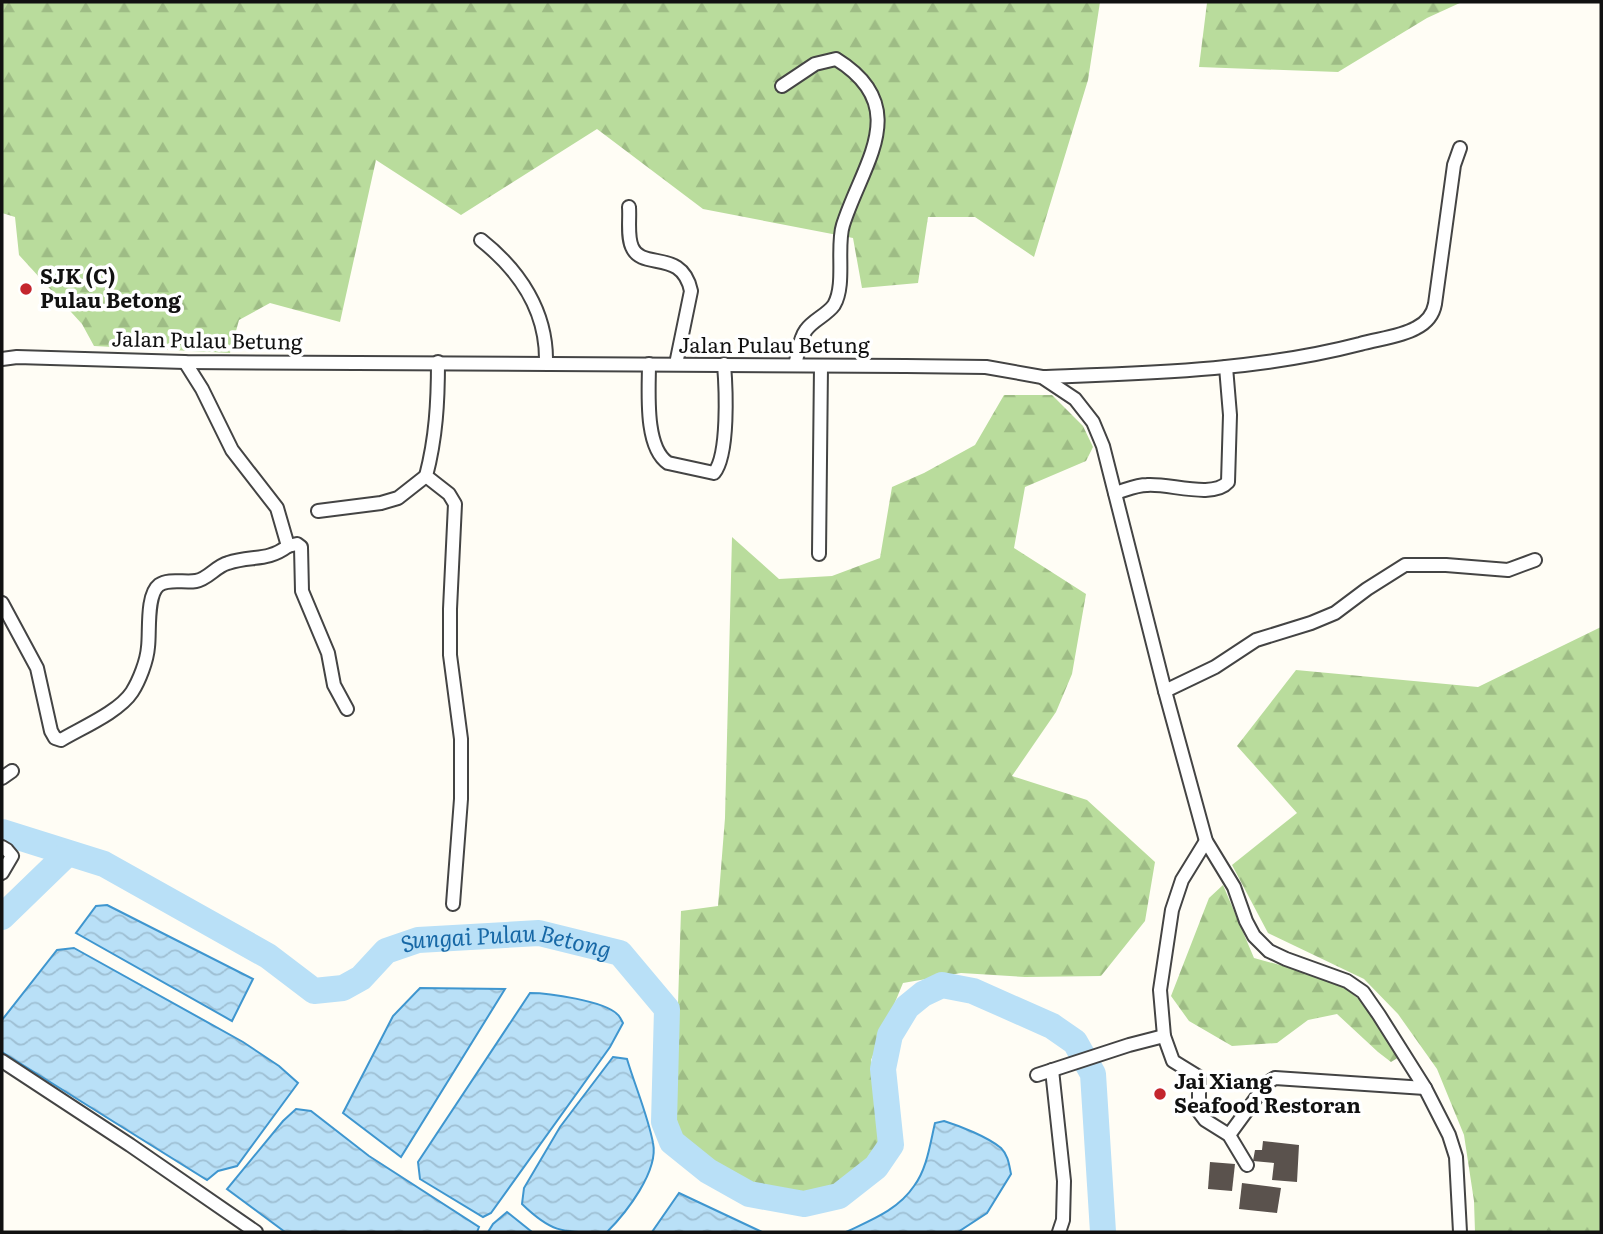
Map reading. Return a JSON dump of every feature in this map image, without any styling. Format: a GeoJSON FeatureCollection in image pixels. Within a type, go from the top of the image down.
{"type":"FeatureCollection","features":[{"type":"Feature","properties":{"kind":"street"},"geometry":{"type":"LineString","coordinates":[[782,86],[815,64],[836,59],[856,72],[870,94],[877,114],[875,144],[869,165],[843,225],[840,276],[835,302],[807,328],[795,366]]}},
{"type":"Feature","properties":{"kind":"street"},"geometry":{"type":"LineString","coordinates":[[1042,377],[1226,367],[1321,354],[1415,329],[1430,317],[1436,304],[1454,165],[1460,148]]}},
{"type":"Feature","properties":{"kind":"street"},"geometry":{"type":"LineString","coordinates":[[629,207],[631,246],[636,253],[643,258],[671,264],[689,279],[691,291],[676,364]]}},
{"type":"Feature","properties":{"kind":"street"},"geometry":{"type":"LineString","coordinates":[[481,240],[497,253],[534,303],[546,341],[546,362]]}},
{"type":"Feature","properties":{"kind":"street","name":"Jalan Pulau Betung"},"geometry":{"type":"LineString","coordinates":[[2,359],[29,357],[185,362],[546,362],[986,367],[1042,377],[1075,399],[1093,422],[1103,446],[1206,841],[1234,887],[1254,936],[1269,951],[1347,981],[1363,992],[1425,1088],[1449,1135],[1456,1157],[1460,1232]]}},
{"type":"Feature","properties":{"kind":"street"},"geometry":{"type":"LineString","coordinates":[[185,362],[202,389],[232,450],[277,508],[288,546]]}},
{"type":"Feature","properties":{"kind":"street"},"geometry":{"type":"LineString","coordinates":[[318,512],[398,498],[426,476],[437,421],[438,362]]}},
{"type":"Feature","properties":{"kind":"street"},"geometry":{"type":"LineString","coordinates":[[649,364],[652,433],[662,458],[668,463],[714,472],[717,469],[726,412],[724,364]]}},
{"type":"Feature","properties":{"kind":"street"},"geometry":{"type":"LineString","coordinates":[[819,554],[821,366]]}},
{"type":"Feature","properties":{"kind":"street"},"geometry":{"type":"LineString","coordinates":[[1115,493],[1146,485],[1209,490],[1226,485],[1230,433],[1226,367]]}},
{"type":"Feature","properties":{"kind":"street"},"geometry":{"type":"LineString","coordinates":[[426,476],[449,494],[455,504],[450,655],[461,739],[461,799],[453,904]]}},
{"type":"Feature","properties":{"kind":"street"},"geometry":{"type":"LineString","coordinates":[[2,603],[37,668],[51,731],[55,738],[61,740],[106,714],[132,692],[146,659],[150,607],[159,584],[195,582],[204,579],[226,563],[271,556],[297,544],[302,547],[302,591],[328,653],[334,685],[348,709]]}},
{"type":"Feature","properties":{"kind":"street"},"geometry":{"type":"LineString","coordinates":[[1165,691],[1215,667],[1256,640],[1335,613],[1405,565],[1508,570],[1535,560]]}},
{"type":"Feature","properties":{"kind":"street"},"geometry":{"type":"LineString","coordinates":[[1206,841],[1182,880],[1172,910],[1160,990],[1164,1036],[1175,1064],[1199,1077],[1198,1103],[1201,1116],[1229,1135],[1247,1165]]}},
{"type":"Feature","properties":{"kind":"street"},"geometry":{"type":"LineString","coordinates":[[2,847],[12,856],[2,873]]}},
{"type":"Feature","properties":{"kind":"street"},"geometry":{"type":"LineString","coordinates":[[1037,1075],[1164,1036]]}},
{"type":"Feature","properties":{"kind":"street"},"geometry":{"type":"LineString","coordinates":[[2,1061],[256,1232]]}},
{"type":"Feature","properties":{"kind":"street"},"geometry":{"type":"LineString","coordinates":[[1054,1069],[1064,1181],[1063,1220],[1059,1232]]}},
{"type":"Feature","properties":{"kind":"street"},"geometry":{"type":"LineString","coordinates":[[1229,1135],[1267,1083],[1275,1078],[1425,1088]]}},
{"type":"Feature","properties":{"kind":"green space"},"geometry":{"type":"Polygon","coordinates":[[[2,2],[1100,2],[1088,80],[1034,257],[975,217],[928,217],[918,283],[862,288],[853,238],[703,209],[597,129],[461,215],[376,160],[340,322],[270,303],[239,320],[230,353],[94,346],[82,324],[19,255],[15,217],[2,213],[2,2]]]}},
{"type":"Feature","properties":{"kind":"green space"},"geometry":{"type":"Polygon","coordinates":[[[1203,2],[1462,2],[1427,18],[1338,72],[1199,67],[1207,3],[1203,2]]]}},
{"type":"Feature","properties":{"kind":"green space"},"geometry":{"type":"Polygon","coordinates":[[[1004,395],[1052,395],[1083,426],[1093,447],[1086,461],[1025,487],[1014,548],[1086,594],[1072,674],[1056,712],[1012,776],[1087,800],[1155,862],[1145,921],[1101,976],[1025,977],[961,973],[903,983],[871,1060],[886,1134],[853,1176],[813,1195],[757,1188],[718,1167],[678,1131],[675,1097],[681,911],[718,906],[725,818],[732,537],[779,579],[832,576],[880,558],[892,487],[975,445],[1004,395]]]}},
{"type":"Feature","properties":{"kind":"green space"},"geometry":{"type":"Polygon","coordinates":[[[1601,627],[1601,1232],[1475,1232],[1474,1201],[1464,1135],[1437,1069],[1398,1014],[1364,979],[1268,933],[1232,865],[1297,813],[1237,746],[1296,670],[1478,687],[1601,627]]]}},
{"type":"Feature","properties":{"kind":"green space"},"geometry":{"type":"Polygon","coordinates":[[[1223,885],[1254,958],[1335,980],[1365,1004],[1399,1057],[1391,1062],[1337,1014],[1308,1020],[1277,1043],[1232,1046],[1189,1021],[1171,996],[1209,898],[1223,885]]]}},
{"type":"Feature","properties":{"kind":"water"},"geometry":{"type":"Polygon","coordinates":[[[107,905],[253,979],[232,1021],[76,933],[96,906],[107,905]]]}},
{"type":"Feature","properties":{"kind":"water"},"geometry":{"type":"Polygon","coordinates":[[[74,948],[243,1042],[279,1066],[298,1083],[237,1166],[218,1171],[207,1180],[2,1052],[2,1020],[57,950],[74,948]]]}},
{"type":"Feature","properties":{"kind":"water"},"geometry":{"type":"Polygon","coordinates":[[[420,988],[505,989],[401,1157],[343,1113],[393,1016],[420,988]]]}},
{"type":"Feature","properties":{"kind":"water"},"geometry":{"type":"Polygon","coordinates":[[[530,993],[562,996],[601,1005],[617,1014],[623,1023],[610,1047],[491,1213],[483,1217],[420,1179],[418,1162],[530,993]]]}},
{"type":"Feature","properties":{"kind":"water"},"geometry":{"type":"Polygon","coordinates":[[[613,1057],[627,1059],[651,1133],[654,1154],[651,1166],[631,1203],[607,1232],[559,1229],[542,1221],[522,1204],[524,1188],[560,1127],[613,1057]]]}},
{"type":"Feature","properties":{"kind":"water"},"geometry":{"type":"Polygon","coordinates":[[[296,1109],[311,1111],[369,1156],[479,1227],[477,1232],[285,1232],[227,1189],[296,1109]]]}},
{"type":"Feature","properties":{"kind":"water"},"geometry":{"type":"Polygon","coordinates":[[[944,1121],[989,1140],[1001,1148],[1007,1157],[1011,1174],[987,1213],[958,1232],[846,1232],[883,1214],[908,1194],[922,1172],[935,1123],[944,1121]]]}},
{"type":"Feature","properties":{"kind":"water"},"geometry":{"type":"Polygon","coordinates":[[[679,1193],[762,1232],[652,1232],[679,1193]]]}},
{"type":"Feature","properties":{"kind":"water"},"geometry":{"type":"Polygon","coordinates":[[[507,1212],[532,1232],[488,1232],[507,1212]]]}},
{"type":"Feature","properties":{"kind":"building"},"geometry":{"type":"Polygon","coordinates":[[[1263,1141],[1299,1145],[1297,1182],[1272,1180],[1274,1163],[1253,1161],[1255,1150],[1262,1150],[1263,1141]]]}},
{"type":"Feature","properties":{"kind":"building"},"geometry":{"type":"Polygon","coordinates":[[[1210,1162],[1235,1164],[1232,1191],[1208,1189],[1210,1162]]]}},
{"type":"Feature","properties":{"kind":"building"},"geometry":{"type":"Polygon","coordinates":[[[1242,1183],[1281,1188],[1277,1213],[1239,1209],[1242,1183]]]}},
{"type":"Feature","properties":{"kind":"waterway","name":"Sungai Pulau Betong"},"geometry":{"type":"LineString","coordinates":[[2,832],[104,864],[268,956],[314,991],[343,988],[361,978],[386,951],[418,940],[539,933],[620,953],[667,1009],[664,1122],[672,1142],[708,1171],[749,1194],[804,1204],[839,1196],[876,1167],[891,1145],[883,1069],[890,1035],[907,1007],[923,994],[942,985],[973,991],[1052,1026],[1075,1042],[1093,1074],[1103,1232]]}},
{"type":"Feature","properties":{"kind":"waterway"},"geometry":{"type":"LineString","coordinates":[[2,917],[67,854]]}},
{"type":"Feature","properties":{"kind":"place","name":"SJK (C) Pulau Betong"},"geometry":{"type":"Point","coordinates":[26,289]}},
{"type":"Feature","properties":{"kind":"place","name":"Jai Xiang Seafood Restoran"},"geometry":{"type":"Point","coordinates":[1160,1094]}}]}
